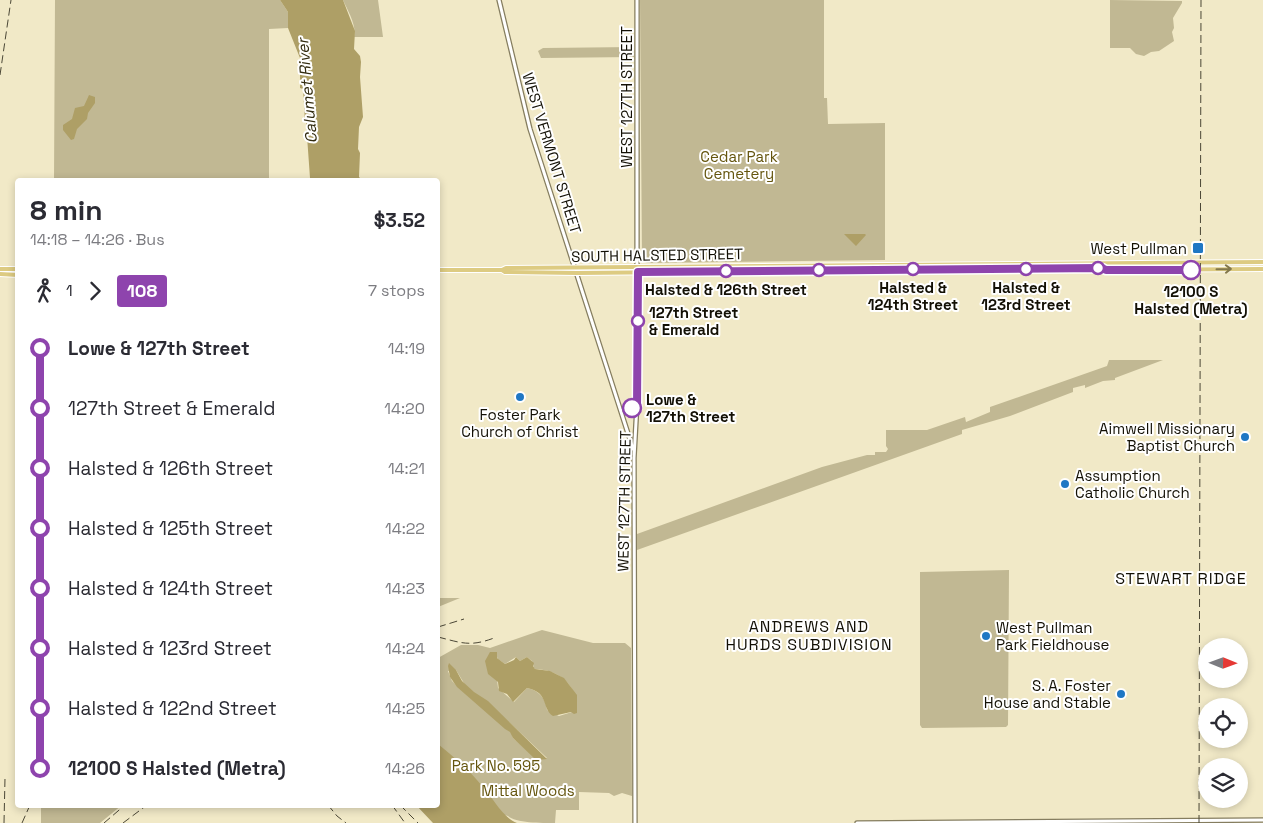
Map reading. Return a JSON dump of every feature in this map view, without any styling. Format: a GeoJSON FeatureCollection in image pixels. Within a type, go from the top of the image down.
{"type":"FeatureCollection","features":[{"type":"Feature","properties":{"kind":"main road","name":"SOUTH HALSTED STREET"},"geometry":{"type":"LineString","coordinates":[[502,270],[505,272],[577,273],[638,269],[1263,262]]}},
{"type":"Feature","properties":{"kind":"main road","name":"SOUTH HALSTED STREET"},"geometry":{"type":"LineString","coordinates":[[440,270],[575,267],[638,269],[1263,269]]}},
{"type":"Feature","properties":{"kind":"main road"},"geometry":{"type":"LineString","coordinates":[[0,269],[15,269]]}},
{"type":"Feature","properties":{"kind":"main road"},"geometry":{"type":"LineString","coordinates":[[0,274],[15,275]]}},
{"type":"Feature","properties":{"kind":"street","name":"WEST VERMONT STREET"},"geometry":{"type":"LineString","coordinates":[[498,0],[530,129],[634,454]]}},
{"type":"Feature","properties":{"kind":"street","name":"WEST 127TH STREET"},"geometry":{"type":"LineString","coordinates":[[635,823],[634,454],[637,408],[638,269],[637,0]]}},
{"type":"Feature","properties":{"kind":"street"},"geometry":{"type":"LineString","coordinates":[[857,823],[1263,820]]}},
{"type":"Feature","properties":{"kind":"green space"},"geometry":{"type":"Polygon","coordinates":[[[55,0],[280,0],[288,12],[288,28],[269,29],[269,178],[54,178],[55,0]]]}},
{"type":"Feature","properties":{"kind":"green space"},"geometry":{"type":"Polygon","coordinates":[[[343,0],[378,0],[383,37],[354,37],[353,23],[343,0]]]}},
{"type":"Feature","properties":{"kind":"green space","name":"Cedar Park Cemetery"},"geometry":{"type":"Polygon","coordinates":[[[640,0],[824,0],[824,98],[827,98],[828,124],[885,123],[885,260],[647,263],[642,261],[640,0]]]}},
{"type":"Feature","properties":{"kind":"green space"},"geometry":{"type":"Polygon","coordinates":[[[1110,0],[1182,1],[1173,18],[1174,28],[1172,32],[1174,41],[1159,51],[1151,52],[1144,56],[1136,54],[1130,48],[1110,48],[1110,0]]]}},
{"type":"Feature","properties":{"kind":"green space"},"geometry":{"type":"Polygon","coordinates":[[[634,47],[634,57],[541,58],[538,51],[543,48],[634,47]]]}},
{"type":"Feature","properties":{"kind":"green space"},"geometry":{"type":"Polygon","coordinates":[[[1109,360],[1163,360],[1115,378],[1115,380],[1103,381],[1085,388],[1085,385],[1073,388],[1073,392],[1010,416],[962,430],[962,434],[637,550],[637,534],[822,467],[867,455],[875,455],[875,452],[886,452],[888,449],[886,446],[886,430],[927,430],[965,417],[966,422],[990,412],[990,407],[1107,366],[1109,360]]]}},
{"type":"Feature","properties":{"kind":"green space"},"geometry":{"type":"Polygon","coordinates":[[[1009,570],[1008,725],[1006,727],[922,728],[920,725],[920,572],[1009,570]]]}},
{"type":"Feature","properties":{"kind":"green space"},"geometry":{"type":"Polygon","coordinates":[[[440,598],[460,598],[440,606],[440,598]]]}},
{"type":"Feature","properties":{"kind":"green space"},"geometry":{"type":"Polygon","coordinates":[[[542,630],[593,643],[625,643],[631,648],[632,796],[622,793],[614,796],[609,793],[579,792],[579,810],[556,810],[555,823],[516,820],[501,814],[440,751],[440,657],[461,645],[478,645],[490,648],[542,630]],[[494,652],[498,688],[514,702],[527,688],[538,693],[543,698],[547,710],[559,716],[572,712],[577,707],[573,691],[564,679],[558,675],[535,669],[532,661],[527,657],[520,661],[516,657],[505,664],[498,659],[494,652]],[[456,670],[448,671],[452,681],[476,703],[456,670]],[[509,722],[513,738],[538,760],[547,758],[509,722]]]}},
{"type":"Feature","properties":{"kind":"green space"},"geometry":{"type":"Polygon","coordinates":[[[41,808],[118,808],[100,823],[41,823],[41,808]]]}},
{"type":"Feature","properties":{"kind":"water","name":"Calumet River"},"geometry":{"type":"Polygon","coordinates":[[[280,0],[343,0],[355,31],[354,49],[360,56],[361,62],[360,77],[363,117],[359,127],[360,178],[310,178],[303,89],[300,88],[300,58],[288,28],[288,12],[280,0]]]}},
{"type":"Feature","properties":{"kind":"water"},"geometry":{"type":"Polygon","coordinates":[[[89,95],[95,97],[95,103],[88,113],[87,119],[77,129],[74,139],[71,140],[63,130],[63,125],[72,119],[75,108],[84,106],[89,95]]]}},
{"type":"Feature","properties":{"kind":"water"},"geometry":{"type":"Polygon","coordinates":[[[844,234],[865,234],[866,235],[856,246],[844,234]]]}},
{"type":"Feature","properties":{"kind":"water"},"geometry":{"type":"Polygon","coordinates":[[[490,652],[497,652],[497,658],[505,664],[516,657],[520,661],[527,657],[534,663],[535,669],[550,671],[564,678],[577,695],[577,713],[571,712],[553,716],[549,713],[539,693],[527,688],[513,702],[507,694],[499,691],[498,682],[488,674],[485,661],[490,652]]]}},
{"type":"Feature","properties":{"kind":"water"},"geometry":{"type":"Polygon","coordinates":[[[449,663],[456,670],[462,681],[488,701],[547,759],[535,759],[513,738],[510,732],[457,687],[450,677],[449,663]]]}},
{"type":"Feature","properties":{"kind":"water"},"geometry":{"type":"Polygon","coordinates":[[[440,746],[473,775],[507,817],[517,823],[433,823],[419,808],[440,808],[440,746]]]}},
{"type":"Feature","properties":{"kind":"railway"},"geometry":{"type":"LineString","coordinates":[[0,75],[11,0]]}},
{"type":"Feature","properties":{"kind":"railway"},"geometry":{"type":"LineString","coordinates":[[1199,823],[1201,0]]}},
{"type":"Feature","properties":{"kind":"railway"},"geometry":{"type":"LineString","coordinates":[[440,626],[464,619]]}},
{"type":"Feature","properties":{"kind":"railway"},"geometry":{"type":"LineString","coordinates":[[440,638],[466,643],[494,638]]}},
{"type":"Feature","properties":{"kind":"railway"},"geometry":{"type":"LineString","coordinates":[[4,823],[5,778]]}},
{"type":"Feature","properties":{"kind":"railway"},"geometry":{"type":"LineString","coordinates":[[22,823],[29,808]]}},
{"type":"Feature","properties":{"kind":"railway"},"geometry":{"type":"LineString","coordinates":[[104,823],[122,808]]}},
{"type":"Feature","properties":{"kind":"railway"},"geometry":{"type":"LineString","coordinates":[[123,823],[143,808]]}},
{"type":"Feature","properties":{"kind":"railway"},"geometry":{"type":"LineString","coordinates":[[330,808],[346,823]]}},
{"type":"Feature","properties":{"kind":"railway"},"geometry":{"type":"LineString","coordinates":[[394,808],[405,823]]}},
{"type":"Feature","properties":{"kind":"railway"},"geometry":{"type":"LineString","coordinates":[[403,808],[418,823]]}},
{"type":"Feature","properties":{"kind":"bus line","name":"108"},"geometry":{"type":"LineString","coordinates":[[632,408],[637,408],[638,272],[1102,268],[1106,270],[1191,270]]}},
{"type":"Feature","properties":{"kind":"place","name":"West Pullman"},"geometry":{"type":"Point","coordinates":[1198,248]}},
{"type":"Feature","properties":{"kind":"place","name":"Halsted & 124th Street"},"geometry":{"type":"Point","coordinates":[913,269]}},
{"type":"Feature","properties":{"kind":"place","name":"Halsted & 123rd Street"},"geometry":{"type":"Point","coordinates":[1026,269]}},
{"type":"Feature","properties":{"kind":"place","name":"12100 S Halsted (Metra)"},"geometry":{"type":"Point","coordinates":[1191,270]}},
{"type":"Feature","properties":{"kind":"place","name":"Halsted & 126th Street"},"geometry":{"type":"Point","coordinates":[726,271]}},
{"type":"Feature","properties":{"kind":"place","name":"127th Street & Emerald"},"geometry":{"type":"Point","coordinates":[638,321]}},
{"type":"Feature","properties":{"kind":"place","name":"Foster Park Church of Christ"},"geometry":{"type":"Point","coordinates":[520,397]}},
{"type":"Feature","properties":{"kind":"place","name":"Lowe & 127th Street"},"geometry":{"type":"Point","coordinates":[632,408]}},
{"type":"Feature","properties":{"kind":"place","name":"Aimwell Missionary Baptist Church"},"geometry":{"type":"Point","coordinates":[1245,437]}},
{"type":"Feature","properties":{"kind":"place","name":"Assumption Catholic Church"},"geometry":{"type":"Point","coordinates":[1065,484]}},
{"type":"Feature","properties":{"kind":"place","name":"West Pullman Park Fieldhouse"},"geometry":{"type":"Point","coordinates":[986,636]}},
{"type":"Feature","properties":{"kind":"place","name":"S. A. Foster House and Stable"},"geometry":{"type":"Point","coordinates":[1121,694]}},
{"type":"Feature","properties":{"kind":"district","name":"STEWART RIDGE"},"geometry":{"type":"Point","coordinates":[1181,578]}},
{"type":"Feature","properties":{"kind":"district","name":"ANDREWS AND HURDS SUBDIVISION"},"geometry":{"type":"Point","coordinates":[809,635]}},
{"type":"Feature","properties":{"kind":"park label","name":"Park No. 595"},"geometry":{"type":"Point","coordinates":[496,765]}},
{"type":"Feature","properties":{"kind":"park label","name":"Mittal Woods"},"geometry":{"type":"Point","coordinates":[528,790]}}]}
